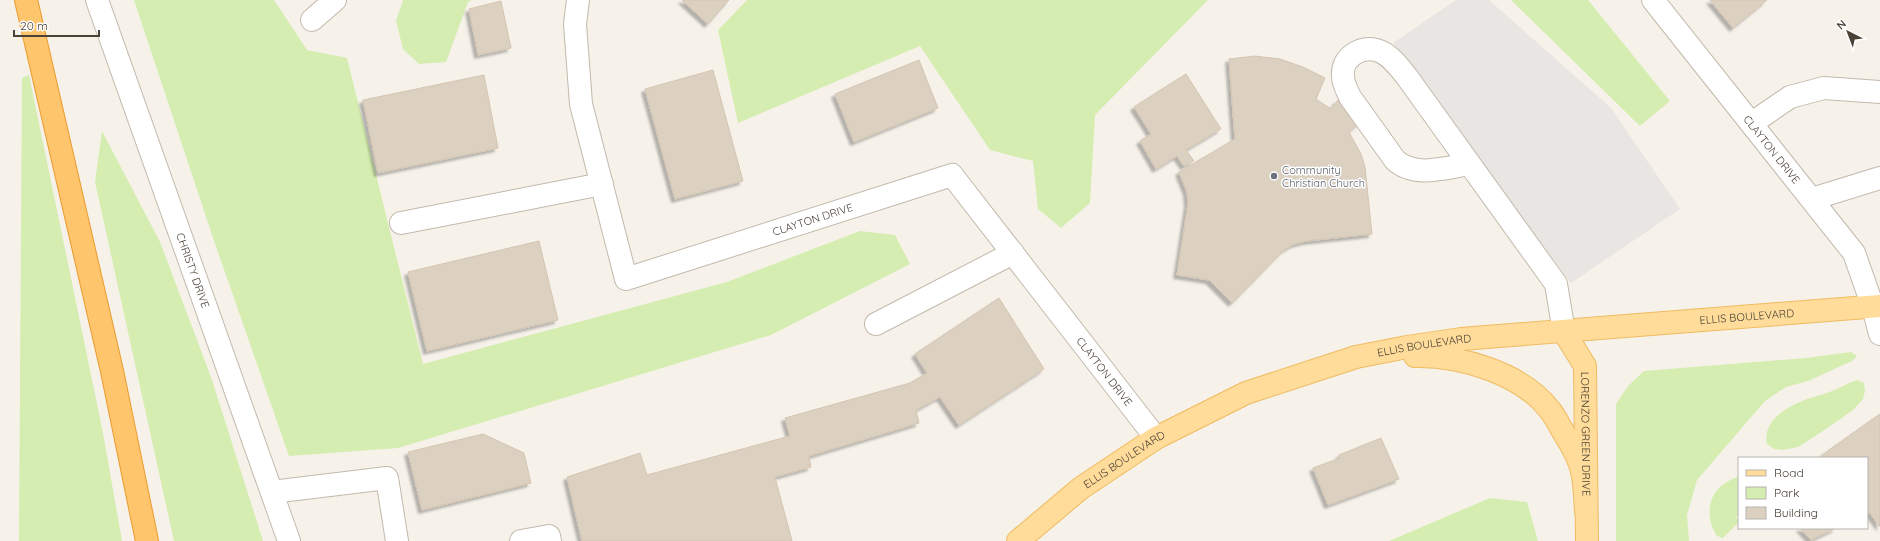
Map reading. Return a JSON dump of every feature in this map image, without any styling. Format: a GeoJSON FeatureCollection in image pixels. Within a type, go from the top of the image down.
{"type":"FeatureCollection","features":[{"type":"Feature","properties":{"kind":"highway"},"geometry":{"type":"LineString","coordinates":[[26,0],[112,371],[147,541]]}},
{"type":"Feature","properties":{"kind":"main road","name":"ELLIS BOULEVARD"},"geometry":{"type":"LineString","coordinates":[[1020,540],[1081,488],[1156,438],[1246,393],[1356,357],[1407,347],[1461,340],[1877,307]]}},
{"type":"Feature","properties":{"kind":"main road","name":"LORENZO GREEN DRIVE"},"geometry":{"type":"LineString","coordinates":[[1564,332],[1585,366],[1587,541]]}},
{"type":"Feature","properties":{"kind":"main road"},"geometry":{"type":"LineString","coordinates":[[1356,357],[1434,355],[1487,368],[1509,377],[1524,386],[1549,409],[1573,448],[1582,470],[1586,511]]}},
{"type":"Feature","properties":{"kind":"street","name":"CHRISTY DRIVE"},"geometry":{"type":"LineString","coordinates":[[96,0],[289,541]]}},
{"type":"Feature","properties":{"kind":"street"},"geometry":{"type":"LineString","coordinates":[[312,20],[335,0]]}},
{"type":"Feature","properties":{"kind":"street","name":"CLAYTON DRIVE"},"geometry":{"type":"LineString","coordinates":[[578,0],[575,24],[581,104],[626,279],[952,175],[1156,438]]}},
{"type":"Feature","properties":{"kind":"street","name":"CLAYTON DRIVE"},"geometry":{"type":"LineString","coordinates":[[1653,0],[1854,253],[1877,307],[1880,334]]}},
{"type":"Feature","properties":{"kind":"street"},"geometry":{"type":"LineString","coordinates":[[1469,164],[1435,170],[1413,170],[1402,167],[1394,160],[1350,97],[1345,86],[1342,75],[1345,64],[1352,54],[1364,49],[1377,50],[1389,57],[1406,77],[1556,284],[1564,332]]}},
{"type":"Feature","properties":{"kind":"street"},"geometry":{"type":"LineString","coordinates":[[1752,123],[1790,97],[1824,88],[1880,92]]}},
{"type":"Feature","properties":{"kind":"street"},"geometry":{"type":"LineString","coordinates":[[1812,199],[1880,178]]}},
{"type":"Feature","properties":{"kind":"street"},"geometry":{"type":"LineString","coordinates":[[401,223],[602,184]]}},
{"type":"Feature","properties":{"kind":"street"},"geometry":{"type":"LineString","coordinates":[[876,324],[1013,253]]}},
{"type":"Feature","properties":{"kind":"street"},"geometry":{"type":"LineString","coordinates":[[272,492],[387,478],[397,541]]}},
{"type":"Feature","properties":{"kind":"street"},"geometry":{"type":"LineString","coordinates":[[521,541],[549,536],[550,541]]}},
{"type":"Feature","properties":{"kind":"green space"},"geometry":{"type":"Polygon","coordinates":[[[134,0],[274,0],[307,50],[347,58],[423,364],[727,282],[860,231],[895,235],[910,264],[771,335],[398,448],[289,456],[212,235],[134,0]]]}},
{"type":"Feature","properties":{"kind":"green space"},"geometry":{"type":"Polygon","coordinates":[[[403,0],[472,0],[468,2],[446,62],[419,64],[403,49],[396,21],[403,0]]]}},
{"type":"Feature","properties":{"kind":"green space"},"geometry":{"type":"Polygon","coordinates":[[[747,0],[1208,0],[1095,115],[1090,203],[1061,228],[1038,209],[1033,161],[990,150],[920,46],[738,123],[718,30],[747,0]]]}},
{"type":"Feature","properties":{"kind":"green space"},"geometry":{"type":"Polygon","coordinates":[[[1511,0],[1588,0],[1670,101],[1640,126],[1511,0]]]}},
{"type":"Feature","properties":{"kind":"green space"},"geometry":{"type":"Polygon","coordinates":[[[29,75],[103,433],[122,541],[19,541],[22,78],[29,75]]]}},
{"type":"Feature","properties":{"kind":"green space"},"geometry":{"type":"Polygon","coordinates":[[[102,131],[160,242],[211,377],[263,541],[174,541],[95,182],[102,131]]]}},
{"type":"Feature","properties":{"kind":"green space"},"geometry":{"type":"Polygon","coordinates":[[[1851,352],[1857,356],[1852,361],[1808,381],[1786,387],[1765,401],[1697,480],[1687,515],[1689,541],[1616,541],[1616,404],[1628,386],[1644,371],[1806,358],[1851,352]]]}},
{"type":"Feature","properties":{"kind":"green space"},"geometry":{"type":"Polygon","coordinates":[[[1857,380],[1864,383],[1865,391],[1863,399],[1853,410],[1798,447],[1782,450],[1774,449],[1767,444],[1766,436],[1768,429],[1771,423],[1782,412],[1802,401],[1832,391],[1857,380]]]}},
{"type":"Feature","properties":{"kind":"green space"},"geometry":{"type":"Polygon","coordinates":[[[1738,476],[1738,515],[1736,517],[1738,523],[1723,538],[1717,536],[1711,524],[1710,504],[1715,492],[1727,482],[1738,476]]]}},
{"type":"Feature","properties":{"kind":"green space"},"geometry":{"type":"Polygon","coordinates":[[[1490,498],[1527,502],[1538,541],[1389,541],[1490,498]]]}},
{"type":"Feature","properties":{"kind":"shaded area"},"geometry":{"type":"Polygon","coordinates":[[[1456,0],[1489,0],[1611,108],[1680,209],[1571,283],[1393,43],[1456,0]]]}},
{"type":"Feature","properties":{"kind":"building"},"geometry":{"type":"Polygon","coordinates":[[[682,0],[729,0],[708,24],[682,0]]]}},
{"type":"Feature","properties":{"kind":"building"},"geometry":{"type":"Polygon","coordinates":[[[1710,0],[1767,0],[1733,28],[1710,0]]]}},
{"type":"Feature","properties":{"kind":"building"},"geometry":{"type":"Polygon","coordinates":[[[501,1],[511,48],[478,55],[469,9],[501,1]]]}},
{"type":"Feature","properties":{"kind":"building","name":"Community Christian Church"},"geometry":{"type":"Polygon","coordinates":[[[1255,56],[1280,59],[1303,67],[1325,78],[1316,99],[1331,109],[1338,100],[1360,122],[1349,132],[1361,154],[1365,167],[1372,234],[1306,241],[1294,244],[1284,250],[1232,303],[1209,280],[1177,275],[1188,204],[1187,192],[1179,172],[1235,139],[1229,59],[1255,56]]]}},
{"type":"Feature","properties":{"kind":"building"},"geometry":{"type":"Polygon","coordinates":[[[919,60],[938,108],[854,142],[835,94],[919,60]]]}},
{"type":"Feature","properties":{"kind":"building"},"geometry":{"type":"Polygon","coordinates":[[[713,70],[743,181],[675,199],[645,89],[713,70]]]}},
{"type":"Feature","properties":{"kind":"building"},"geometry":{"type":"Polygon","coordinates":[[[1186,74],[1221,129],[1186,150],[1194,161],[1184,166],[1177,156],[1156,169],[1140,141],[1151,134],[1134,107],[1186,74]]]}},
{"type":"Feature","properties":{"kind":"building"},"geometry":{"type":"Polygon","coordinates":[[[484,75],[498,148],[378,173],[363,100],[484,75]]]}},
{"type":"Feature","properties":{"kind":"building"},"geometry":{"type":"Polygon","coordinates":[[[539,241],[558,320],[427,351],[408,272],[539,241]]]}},
{"type":"Feature","properties":{"kind":"building"},"geometry":{"type":"Polygon","coordinates":[[[999,298],[1044,369],[959,425],[940,397],[916,410],[919,423],[809,456],[811,467],[775,477],[792,541],[582,541],[567,477],[640,453],[647,475],[790,436],[785,418],[910,383],[927,373],[915,354],[999,298]]]}},
{"type":"Feature","properties":{"kind":"building"},"geometry":{"type":"Polygon","coordinates":[[[1880,414],[1880,527],[1868,512],[1868,457],[1819,457],[1880,414]]]}},
{"type":"Feature","properties":{"kind":"building"},"geometry":{"type":"Polygon","coordinates":[[[483,434],[524,453],[531,483],[422,510],[408,452],[483,434]]]}},
{"type":"Feature","properties":{"kind":"building"},"geometry":{"type":"Polygon","coordinates":[[[1381,438],[1399,479],[1328,505],[1313,468],[1340,458],[1339,455],[1381,438]]]}},
{"type":"Feature","properties":{"kind":"building"},"geometry":{"type":"Polygon","coordinates":[[[1801,529],[1834,529],[1811,540],[1801,529]]]}},
{"type":"Feature","properties":{"kind":"place","name":"Community Christian Church"},"geometry":{"type":"Point","coordinates":[1274,176]}}]}
